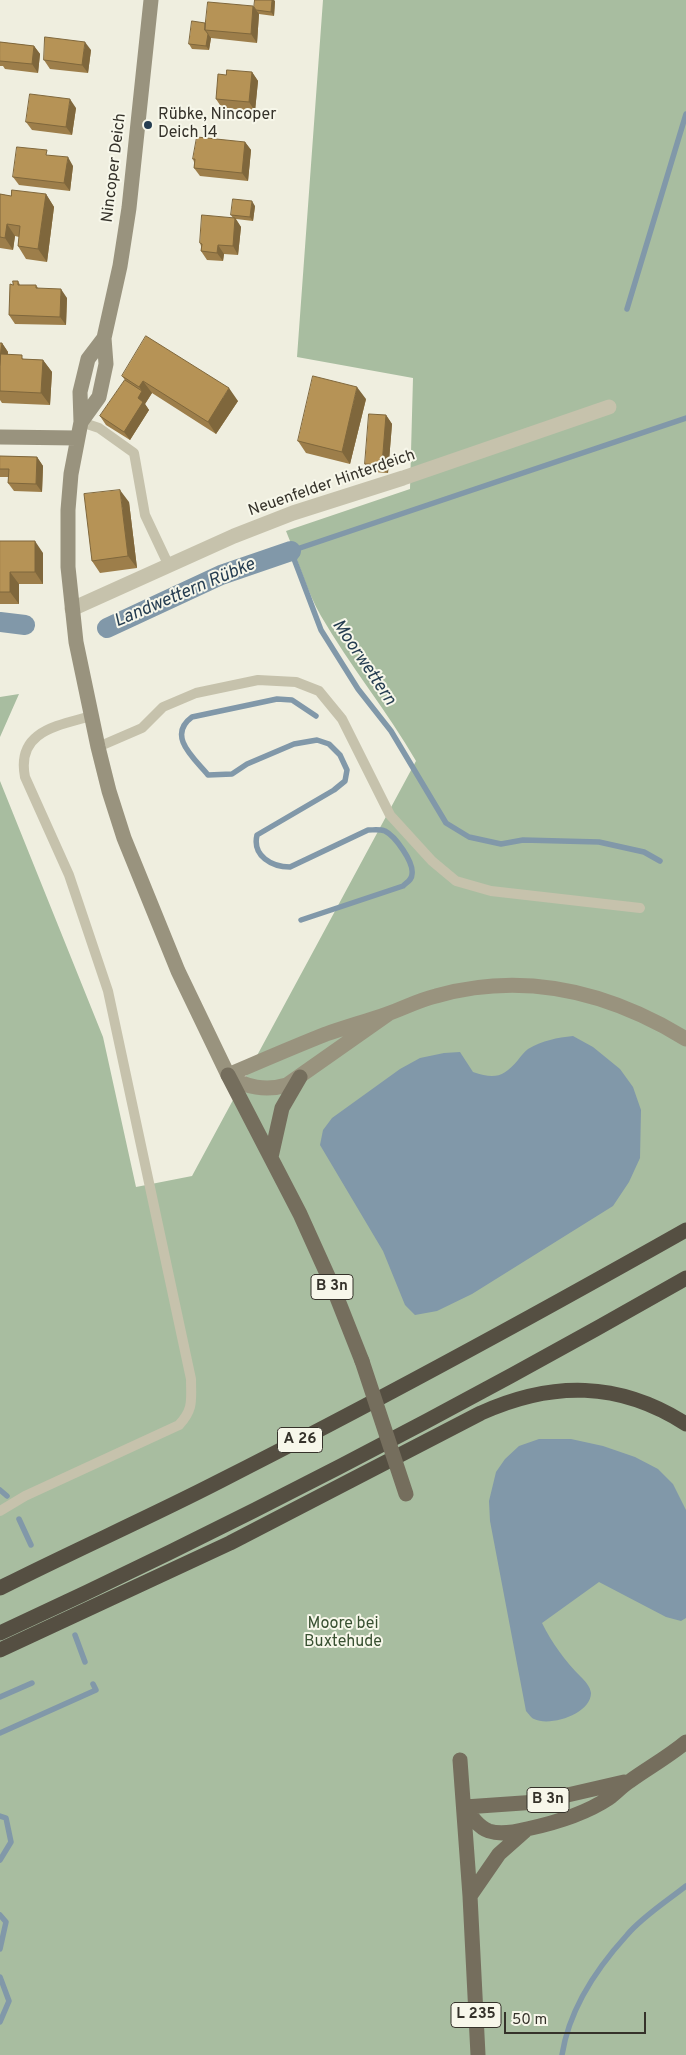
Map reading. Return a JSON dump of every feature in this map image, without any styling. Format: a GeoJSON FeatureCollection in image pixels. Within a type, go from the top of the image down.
{"type":"FeatureCollection","features":[{"type":"Feature","properties":{"kind":"highway","name":"A 26"},"geometry":{"type":"LineString","coordinates":[[0,1588],[218,1482],[403,1387],[686,1230]]}},
{"type":"Feature","properties":{"kind":"highway","name":"A 26"},"geometry":{"type":"LineString","coordinates":[[0,1632],[75,1598],[344,1465],[494,1385],[686,1278]]}},
{"type":"Feature","properties":{"kind":"highway"},"geometry":{"type":"LineString","coordinates":[[0,1650],[230,1543],[508,1400],[548,1392],[571,1390],[615,1393],[642,1400],[686,1424]]}},
{"type":"Feature","properties":{"kind":"main road","name":"Nincoper Deich"},"geometry":{"type":"LineString","coordinates":[[151,0],[129,208],[120,266],[104,338],[88,360],[80,392],[81,422],[71,474],[67,539],[72,610],[76,642],[91,716],[121,828],[178,971],[228,1075]]}},
{"type":"Feature","properties":{"kind":"main road"},"geometry":{"type":"LineString","coordinates":[[0,437],[77,438]]}},
{"type":"Feature","properties":{"kind":"main road"},"geometry":{"type":"LineString","coordinates":[[228,1075],[326,1034],[388,1014],[418,1001],[461,990],[510,985],[548,986],[584,994],[643,1017],[686,1039]]}},
{"type":"Feature","properties":{"kind":"main road"},"geometry":{"type":"LineString","coordinates":[[228,1075],[234,1080],[249,1086],[270,1089],[287,1085],[388,1014]]}},
{"type":"Feature","properties":{"kind":"main road"},"geometry":{"type":"LineString","coordinates":[[228,1075],[271,1157]]}},
{"type":"Feature","properties":{"kind":"main road"},"geometry":{"type":"LineString","coordinates":[[271,1157],[282,1108],[300,1077]]}},
{"type":"Feature","properties":{"kind":"main road","name":"B 3n"},"geometry":{"type":"LineString","coordinates":[[271,1157],[300,1214],[332,1285],[362,1361],[406,1494]]}},
{"type":"Feature","properties":{"kind":"main road"},"geometry":{"type":"LineString","coordinates":[[630,1781],[658,1764],[686,1742]]}},
{"type":"Feature","properties":{"kind":"main road"},"geometry":{"type":"LineString","coordinates":[[460,1760],[465,1807],[470,1896]]}},
{"type":"Feature","properties":{"kind":"main road","name":"B 3n"},"geometry":{"type":"LineString","coordinates":[[465,1807],[537,1802],[630,1781]]}},
{"type":"Feature","properties":{"kind":"main road","name":"B 3n"},"geometry":{"type":"LineString","coordinates":[[470,1896],[490,1866],[516,1837],[533,1828],[572,1816],[594,1806],[610,1798],[630,1781]]}},
{"type":"Feature","properties":{"kind":"main road"},"geometry":{"type":"LineString","coordinates":[[465,1807],[481,1826],[489,1831],[508,1833],[533,1828]]}},
{"type":"Feature","properties":{"kind":"main road","name":"L 235"},"geometry":{"type":"LineString","coordinates":[[470,1896],[478,2055]]}},
{"type":"Feature","properties":{"kind":"street","name":"Neuenfelder Hinterdeich"},"geometry":{"type":"LineString","coordinates":[[72,610],[234,536],[293,513],[403,478],[609,407]]}},
{"type":"Feature","properties":{"kind":"lane"},"geometry":{"type":"LineString","coordinates":[[81,422],[99,428],[134,453],[145,515],[169,566]]}},
{"type":"Feature","properties":{"kind":"lane"},"geometry":{"type":"LineString","coordinates":[[98,747],[142,728],[163,707],[196,693],[258,680],[296,682],[320,691],[342,718],[390,815],[432,861],[456,881],[491,891],[640,908]]}},
{"type":"Feature","properties":{"kind":"lane"},"geometry":{"type":"LineString","coordinates":[[0,1511],[25,1496],[179,1425],[189,1414],[191,1399],[191,1379],[108,991],[69,875],[25,777],[22,763],[24,751],[42,733],[57,726],[91,716]]}},
{"type":"Feature","properties":{"kind":"green space","name":"Moore bei Buxtehude"},"geometry":{"type":"Polygon","coordinates":[[[323,0],[686,0],[686,2055],[0,2055],[0,781],[103,1037],[136,1187],[192,1176],[416,761],[321,616],[286,531],[410,489],[413,378],[297,357],[323,0]]]}},
{"type":"Feature","properties":{"kind":"green space"},"geometry":{"type":"Polygon","coordinates":[[[19,694],[0,737],[0,697],[19,694]]]}},
{"type":"Feature","properties":{"kind":"water"},"geometry":{"type":"Polygon","coordinates":[[[573,1036],[593,1047],[620,1069],[633,1087],[641,1110],[640,1158],[629,1182],[613,1206],[472,1294],[437,1311],[415,1315],[405,1305],[383,1251],[320,1145],[323,1130],[332,1118],[400,1069],[420,1058],[460,1052],[473,1072],[493,1076],[503,1074],[513,1066],[525,1051],[539,1043],[573,1036]]]}},
{"type":"Feature","properties":{"kind":"water"},"geometry":{"type":"Polygon","coordinates":[[[539,1439],[571,1439],[603,1446],[635,1457],[658,1469],[673,1484],[686,1510],[686,1618],[681,1621],[666,1617],[599,1582],[542,1623],[559,1652],[587,1684],[591,1693],[589,1700],[577,1713],[559,1720],[550,1721],[534,1719],[526,1711],[490,1521],[489,1501],[496,1472],[505,1459],[519,1446],[539,1439]]]}},
{"type":"Feature","properties":{"kind":"building"},"geometry":{"type":"Polygon","coordinates":[[[255,0],[272,0],[271,12],[256,10],[254,7],[255,0]]]}},
{"type":"Feature","properties":{"kind":"building"},"geometry":{"type":"Polygon","coordinates":[[[208,2],[253,6],[251,34],[205,30],[208,2]]]}},
{"type":"Feature","properties":{"kind":"building"},"geometry":{"type":"Polygon","coordinates":[[[192,21],[205,23],[205,30],[208,34],[206,46],[189,44],[192,21]]]}},
{"type":"Feature","properties":{"kind":"building"},"geometry":{"type":"Polygon","coordinates":[[[45,37],[85,42],[82,65],[44,60],[45,37]]]}},
{"type":"Feature","properties":{"kind":"building"},"geometry":{"type":"Polygon","coordinates":[[[0,42],[34,46],[32,64],[0,61],[0,42]]]}},
{"type":"Feature","properties":{"kind":"building"},"geometry":{"type":"Polygon","coordinates":[[[227,70],[252,72],[249,102],[216,99],[218,74],[226,75],[227,70]]]}},
{"type":"Feature","properties":{"kind":"building"},"geometry":{"type":"Polygon","coordinates":[[[30,94],[70,99],[66,127],[26,122],[30,94]]]}},
{"type":"Feature","properties":{"kind":"building"},"geometry":{"type":"Polygon","coordinates":[[[197,137],[245,142],[242,173],[194,168],[195,159],[193,159],[197,137]]]}},
{"type":"Feature","properties":{"kind":"building"},"geometry":{"type":"Polygon","coordinates":[[[17,147],[47,150],[46,155],[68,157],[64,183],[13,177],[17,147]]]}},
{"type":"Feature","properties":{"kind":"building"},"geometry":{"type":"Polygon","coordinates":[[[12,190],[46,194],[38,249],[18,246],[20,226],[7,224],[5,238],[0,237],[0,194],[11,196],[12,190]]]}},
{"type":"Feature","properties":{"kind":"building"},"geometry":{"type":"Polygon","coordinates":[[[233,199],[252,201],[250,217],[231,215],[233,199]]]}},
{"type":"Feature","properties":{"kind":"building"},"geometry":{"type":"Polygon","coordinates":[[[202,215],[235,218],[233,246],[218,245],[217,253],[201,251],[202,215]]]}},
{"type":"Feature","properties":{"kind":"building"},"geometry":{"type":"Polygon","coordinates":[[[13,281],[18,281],[18,285],[36,285],[36,288],[61,289],[60,317],[9,315],[10,284],[13,285],[13,281]]]}},
{"type":"Feature","properties":{"kind":"building"},"geometry":{"type":"Polygon","coordinates":[[[146,336],[229,388],[208,422],[143,381],[139,387],[122,376],[146,336]]]}},
{"type":"Feature","properties":{"kind":"building"},"geometry":{"type":"Polygon","coordinates":[[[1,354],[22,355],[22,359],[43,360],[41,393],[0,391],[1,354]]]}},
{"type":"Feature","properties":{"kind":"building"},"geometry":{"type":"Polygon","coordinates":[[[313,376],[357,387],[342,452],[298,441],[313,376]]]}},
{"type":"Feature","properties":{"kind":"building"},"geometry":{"type":"Polygon","coordinates":[[[125,380],[142,391],[138,398],[143,402],[124,432],[100,416],[125,380]]]}},
{"type":"Feature","properties":{"kind":"building"},"geometry":{"type":"Polygon","coordinates":[[[369,414],[386,415],[382,465],[365,464],[369,414]]]}},
{"type":"Feature","properties":{"kind":"building"},"geometry":{"type":"Polygon","coordinates":[[[0,456],[37,457],[36,484],[8,483],[9,469],[0,469],[0,456]]]}},
{"type":"Feature","properties":{"kind":"building"},"geometry":{"type":"Polygon","coordinates":[[[120,490],[128,556],[92,561],[84,494],[120,490]]]}},
{"type":"Feature","properties":{"kind":"building"},"geometry":{"type":"Polygon","coordinates":[[[0,541],[35,541],[35,572],[10,572],[10,592],[0,592],[0,541]]]}},
{"type":"Feature","properties":{"kind":"waterway"},"geometry":{"type":"LineString","coordinates":[[627,309],[686,114]]}},
{"type":"Feature","properties":{"kind":"waterway","name":"Moorwettern"},"geometry":{"type":"LineString","coordinates":[[660,861],[644,852],[599,842],[523,840],[501,844],[469,837],[446,823],[391,731],[358,689],[321,630],[291,551],[686,418]]}},
{"type":"Feature","properties":{"kind":"waterway","name":"Landwettern Rübke"},"geometry":{"type":"LineString","coordinates":[[107,628],[221,575],[291,551]]}},
{"type":"Feature","properties":{"kind":"waterway","name":"Landwettern Rübke"},"geometry":{"type":"LineString","coordinates":[[0,622],[25,625]]}},
{"type":"Feature","properties":{"kind":"waterway"},"geometry":{"type":"LineString","coordinates":[[301,920],[403,886],[412,876],[412,869],[407,856],[394,838],[385,831],[368,830],[290,867],[270,862],[260,854],[256,842],[257,835],[334,790],[345,781],[347,770],[340,755],[329,744],[317,740],[294,744],[247,764],[232,774],[208,775],[185,747],[182,732],[185,724],[192,717],[277,699],[292,700],[316,716]]}},
{"type":"Feature","properties":{"kind":"waterway"},"geometry":{"type":"LineString","coordinates":[[0,1490],[7,1496]]}},
{"type":"Feature","properties":{"kind":"waterway"},"geometry":{"type":"LineString","coordinates":[[19,1519],[31,1545]]}},
{"type":"Feature","properties":{"kind":"waterway"},"geometry":{"type":"LineString","coordinates":[[75,1635],[85,1662]]}},
{"type":"Feature","properties":{"kind":"waterway"},"geometry":{"type":"LineString","coordinates":[[0,1697],[32,1683]]}},
{"type":"Feature","properties":{"kind":"waterway"},"geometry":{"type":"LineString","coordinates":[[0,1733],[96,1690],[93,1684]]}},
{"type":"Feature","properties":{"kind":"waterway"},"geometry":{"type":"LineString","coordinates":[[0,1816],[6,1818],[11,1842],[0,1860]]}},
{"type":"Feature","properties":{"kind":"waterway","name":"Moorwettern"},"geometry":{"type":"LineString","coordinates":[[562,2055],[577,2006],[605,1962],[640,1922],[686,1886]]}},
{"type":"Feature","properties":{"kind":"waterway"},"geometry":{"type":"LineString","coordinates":[[0,1915],[6,1922],[0,1949]]}},
{"type":"Feature","properties":{"kind":"waterway"},"geometry":{"type":"LineString","coordinates":[[0,1977],[9,2001],[0,2022]]}},
{"type":"Feature","properties":{"kind":"place","name":"Rübke, Nincoper Deich 14"},"geometry":{"type":"Point","coordinates":[148,125]}}]}
